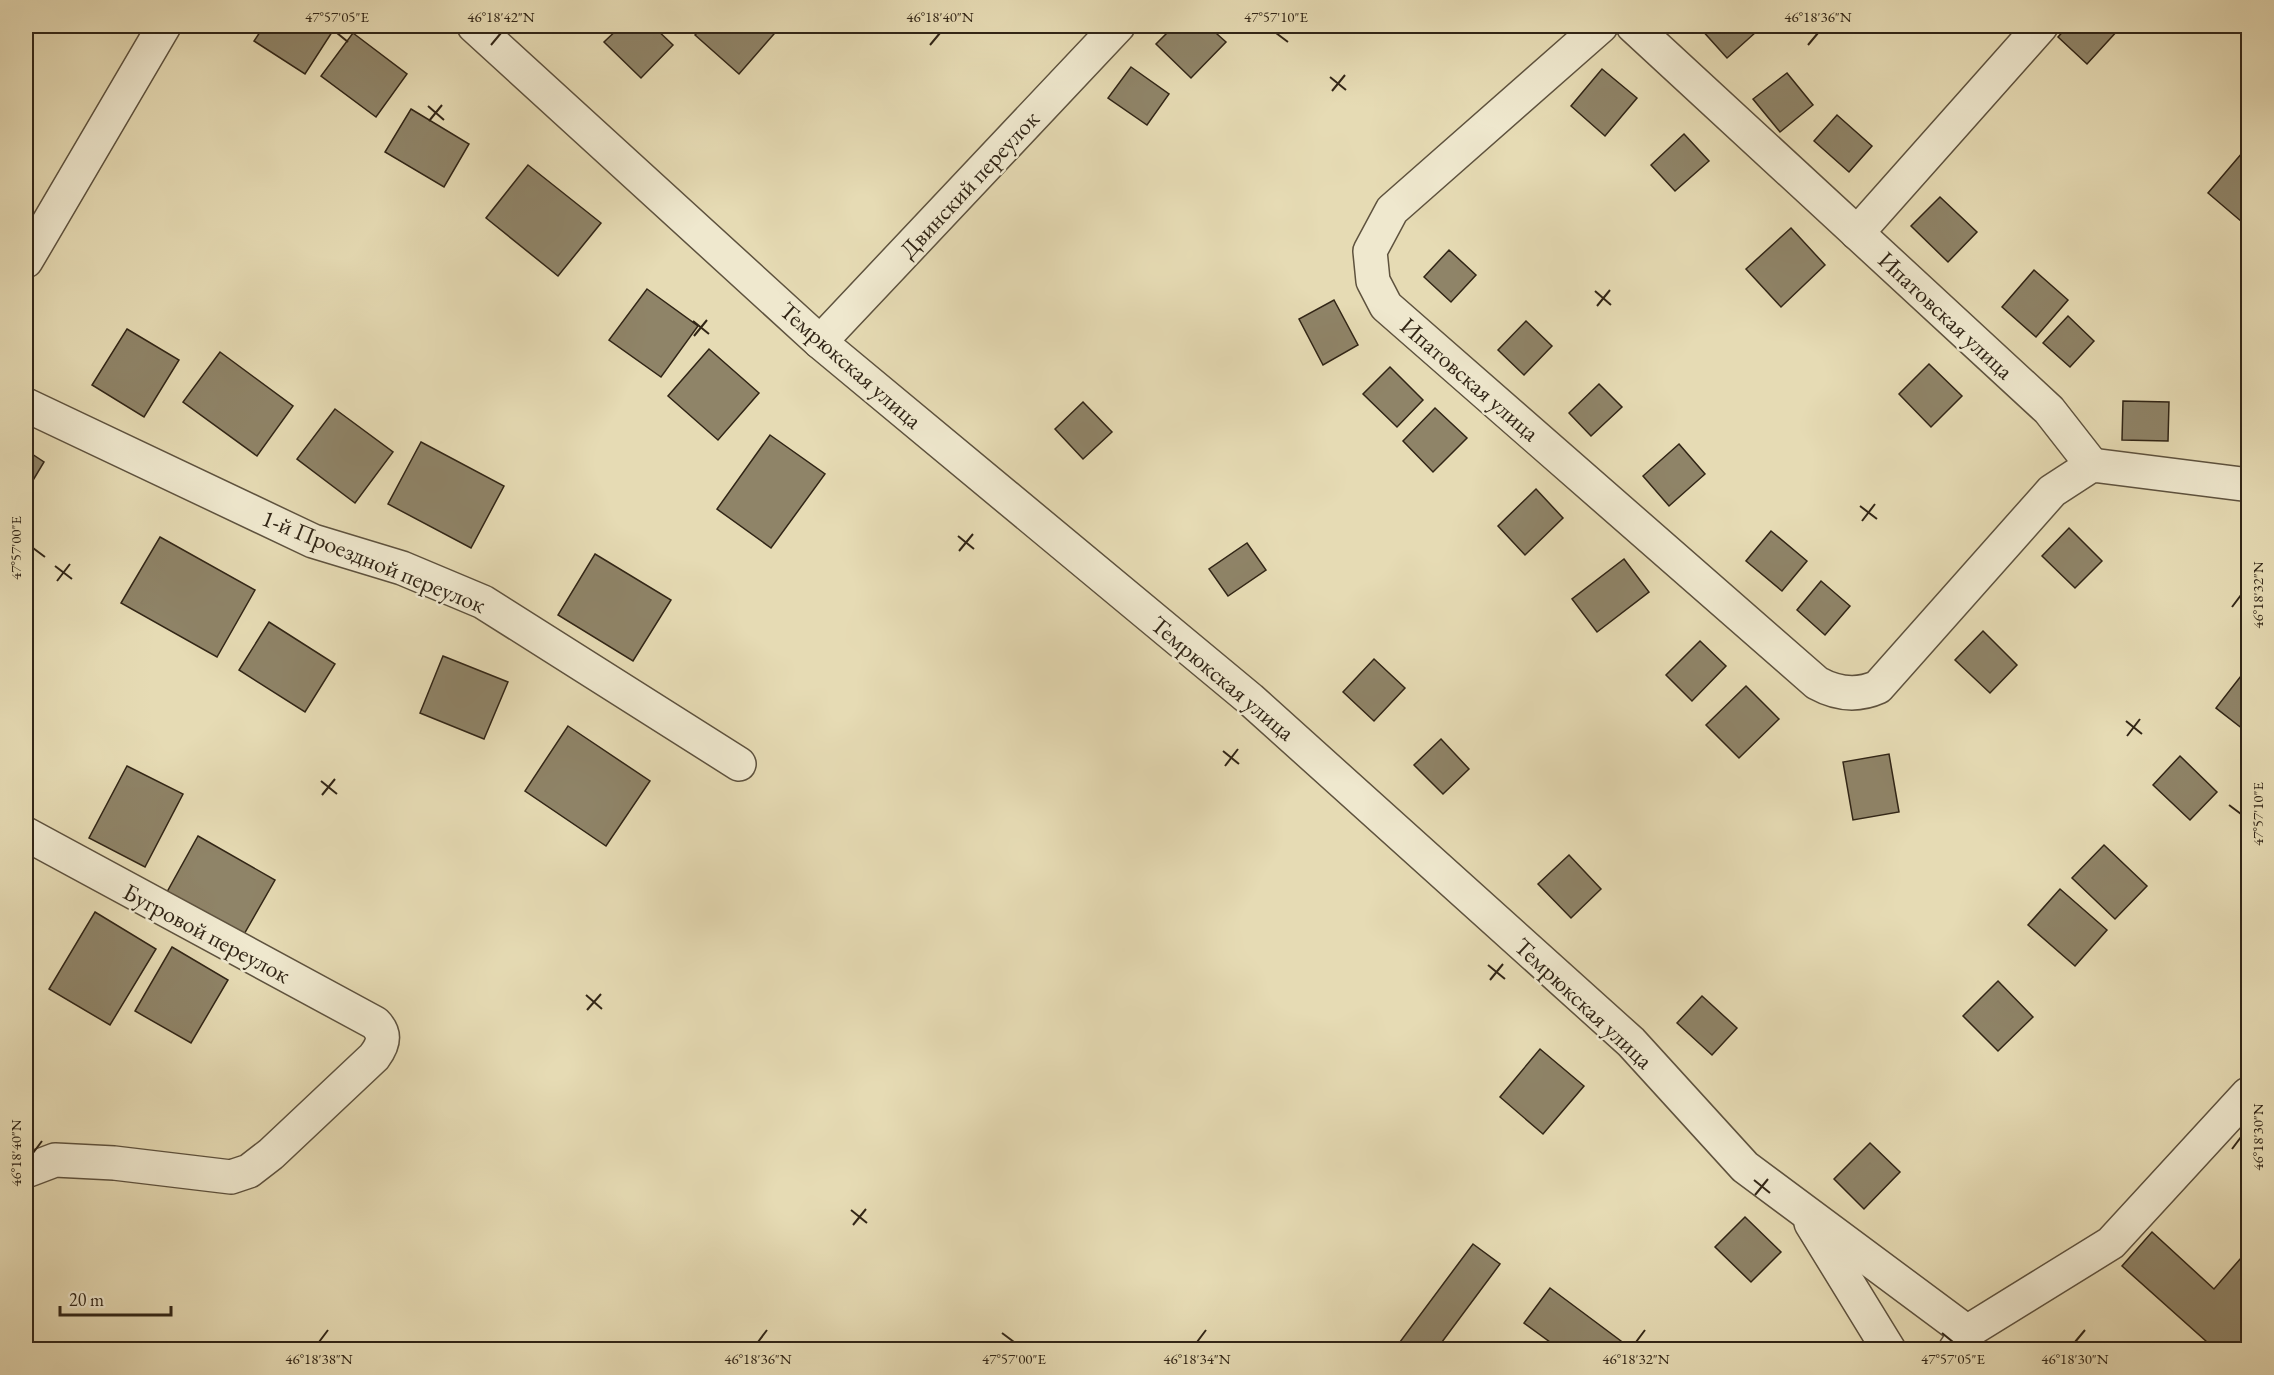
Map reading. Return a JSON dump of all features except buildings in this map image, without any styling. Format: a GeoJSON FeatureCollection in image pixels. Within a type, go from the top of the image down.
{"type":"FeatureCollection","features":[{"type":"Feature","properties":{"kind":"street"},"geometry":{"type":"LineString","coordinates":[[26,261],[164,26]]}},
{"type":"Feature","properties":{"kind":"street","name":"Темрюкская улица"},"geometry":{"type":"LineString","coordinates":[[474,26],[820,342],[1250,699],[1631,1042],[1745,1167],[1802,1209],[1961,1341]]}},
{"type":"Feature","properties":{"kind":"street","name":"Двинский переулок"},"geometry":{"type":"LineString","coordinates":[[820,342],[1118,26]]}},
{"type":"Feature","properties":{"kind":"street","name":"Ипатовская улица"},"geometry":{"type":"LineString","coordinates":[[1601,26],[1392,210],[1370,251],[1373,281],[1386,306],[1817,683],[1830,691],[1865,693],[1878,687],[2052,491],[2092,465],[2049,410],[1634,26]]}},
{"type":"Feature","properties":{"kind":"street"},"geometry":{"type":"LineString","coordinates":[[1857,233],[2041,26]]}},
{"type":"Feature","properties":{"kind":"street","name":"1-й Проездной переулок"},"geometry":{"type":"LineString","coordinates":[[26,405],[313,541],[402,568],[483,602],[739,764]]}},
{"type":"Feature","properties":{"kind":"street"},"geometry":{"type":"LineString","coordinates":[[2092,465],[2242,484],[2248,482]]}},
{"type":"Feature","properties":{"kind":"street","name":"Бугровой переулок"},"geometry":{"type":"LineString","coordinates":[[26,834],[375,1023],[381,1029],[384,1037],[381,1048],[374,1057],[271,1154],[249,1171],[231,1177],[114,1163],[55,1160],[26,1171]]}},
{"type":"Feature","properties":{"kind":"street"},"geometry":{"type":"LineString","coordinates":[[1961,1341],[2111,1243],[2248,1094]]}},
{"type":"Feature","properties":{"kind":"street"},"geometry":{"type":"LineString","coordinates":[[1802,1209],[1889,1350]]}}]}
